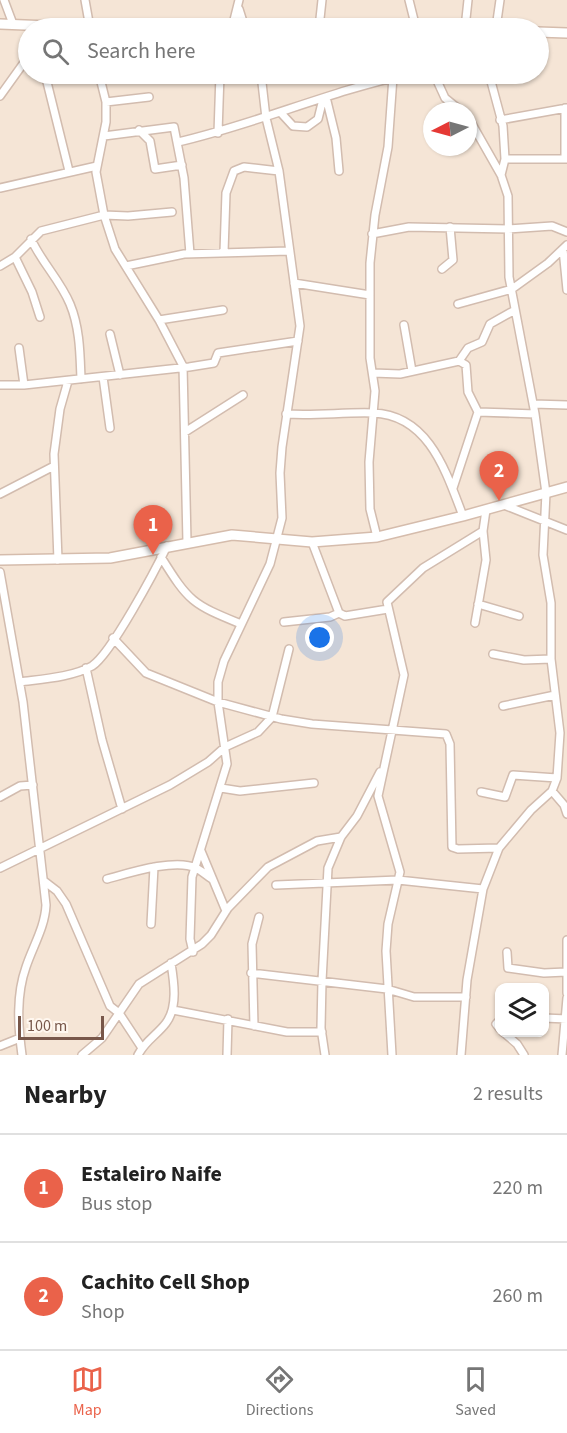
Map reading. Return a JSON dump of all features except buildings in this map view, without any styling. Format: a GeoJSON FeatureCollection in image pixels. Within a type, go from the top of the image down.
{"type":"FeatureCollection","features":[{"type":"Feature","properties":{"kind":"street"},"geometry":{"type":"LineString","coordinates":[[4,0],[13,24]]}},
{"type":"Feature","properties":{"kind":"street"},"geometry":{"type":"LineString","coordinates":[[86,0],[90,18]]}},
{"type":"Feature","properties":{"kind":"street"},"geometry":{"type":"LineString","coordinates":[[239,0],[242,18]]}},
{"type":"Feature","properties":{"kind":"street"},"geometry":{"type":"LineString","coordinates":[[320,18],[322,0]]}},
{"type":"Feature","properties":{"kind":"street"},"geometry":{"type":"LineString","coordinates":[[409,0],[414,18]]}},
{"type":"Feature","properties":{"kind":"street"},"geometry":{"type":"LineString","coordinates":[[466,18],[468,0]]}},
{"type":"Feature","properties":{"kind":"street"},"geometry":{"type":"LineString","coordinates":[[497,18],[500,0]]}},
{"type":"Feature","properties":{"kind":"street"},"geometry":{"type":"LineString","coordinates":[[236,18],[239,9]]}},
{"type":"Feature","properties":{"kind":"street"},"geometry":{"type":"LineString","coordinates":[[0,24],[18,24]]}},
{"type":"Feature","properties":{"kind":"street"},"geometry":{"type":"LineString","coordinates":[[549,32],[567,33]]}},
{"type":"Feature","properties":{"kind":"street"},"geometry":{"type":"LineString","coordinates":[[0,96],[18,71]]}},
{"type":"Feature","properties":{"kind":"street"},"geometry":{"type":"LineString","coordinates":[[47,84],[69,171]]}},
{"type":"Feature","properties":{"kind":"street"},"geometry":{"type":"LineString","coordinates":[[102,84],[106,102],[104,136],[97,166],[104,215],[115,249],[159,320],[183,366],[187,542]]}},
{"type":"Feature","properties":{"kind":"street"},"geometry":{"type":"LineString","coordinates":[[218,133],[220,84]]}},
{"type":"Feature","properties":{"kind":"street"},"geometry":{"type":"LineString","coordinates":[[193,951],[190,906],[192,877],[227,764],[218,702],[218,682],[241,624],[270,564],[278,537],[282,518],[280,473],[286,414],[300,326],[279,171],[266,118],[262,84]]}},
{"type":"Feature","properties":{"kind":"street"},"geometry":{"type":"LineString","coordinates":[[178,142],[218,133],[370,84]]}},
{"type":"Feature","properties":{"kind":"street"},"geometry":{"type":"LineString","coordinates":[[377,537],[370,509],[369,439],[373,413],[373,373],[370,358],[372,234],[388,147],[392,84]]}},
{"type":"Feature","properties":{"kind":"street"},"geometry":{"type":"LineString","coordinates":[[438,84],[445,99],[449,102]]}},
{"type":"Feature","properties":{"kind":"street"},"geometry":{"type":"LineString","coordinates":[[491,84],[505,139],[505,159],[501,175]]}},
{"type":"Feature","properties":{"kind":"street"},"geometry":{"type":"LineString","coordinates":[[106,102],[149,98]]}},
{"type":"Feature","properties":{"kind":"street"},"geometry":{"type":"LineString","coordinates":[[281,113],[293,126],[307,127],[318,119],[324,98]]}},
{"type":"Feature","properties":{"kind":"street"},"geometry":{"type":"LineString","coordinates":[[324,98],[336,138],[339,171]]}},
{"type":"Feature","properties":{"kind":"street"},"geometry":{"type":"LineString","coordinates":[[500,120],[566,108],[566,159],[505,159]]}},
{"type":"Feature","properties":{"kind":"street"},"geometry":{"type":"LineString","coordinates":[[104,136],[174,127],[182,165],[190,254]]}},
{"type":"Feature","properties":{"kind":"street"},"geometry":{"type":"LineString","coordinates":[[140,130],[150,141],[155,169],[182,165]]}},
{"type":"Feature","properties":{"kind":"street"},"geometry":{"type":"LineString","coordinates":[[461,1055],[473,934],[483,889],[499,848],[531,810],[552,791],[557,778],[564,734],[555,695],[550,603],[543,555],[546,493],[536,414],[509,278],[508,196],[501,175],[477,133]]}},
{"type":"Feature","properties":{"kind":"street"},"geometry":{"type":"LineString","coordinates":[[0,188],[97,166]]}},
{"type":"Feature","properties":{"kind":"street"},"geometry":{"type":"LineString","coordinates":[[224,252],[226,193],[234,171],[243,166],[279,171]]}},
{"type":"Feature","properties":{"kind":"street"},"geometry":{"type":"LineString","coordinates":[[0,266],[15,257],[41,231],[104,215],[128,216],[172,212]]}},
{"type":"Feature","properties":{"kind":"street"},"geometry":{"type":"LineString","coordinates":[[372,234],[409,226],[508,229],[552,226],[567,232]]}},
{"type":"Feature","properties":{"kind":"street"},"geometry":{"type":"LineString","coordinates":[[442,268],[453,260],[450,227]]}},
{"type":"Feature","properties":{"kind":"street"},"geometry":{"type":"LineString","coordinates":[[31,240],[42,263],[50,270],[69,303],[76,324],[81,380]]}},
{"type":"Feature","properties":{"kind":"street"},"geometry":{"type":"LineString","coordinates":[[458,304],[512,289],[565,247]]}},
{"type":"Feature","properties":{"kind":"street"},"geometry":{"type":"LineString","coordinates":[[565,247],[567,290]]}},
{"type":"Feature","properties":{"kind":"street"},"geometry":{"type":"LineString","coordinates":[[126,266],[190,254],[289,251]]}},
{"type":"Feature","properties":{"kind":"street"},"geometry":{"type":"LineString","coordinates":[[15,257],[32,292],[40,317]]}},
{"type":"Feature","properties":{"kind":"street"},"geometry":{"type":"LineString","coordinates":[[294,283],[370,295]]}},
{"type":"Feature","properties":{"kind":"street"},"geometry":{"type":"LineString","coordinates":[[159,320],[223,310]]}},
{"type":"Feature","properties":{"kind":"street"},"geometry":{"type":"LineString","coordinates":[[459,361],[468,348],[482,342],[490,324],[516,310]]}},
{"type":"Feature","properties":{"kind":"street"},"geometry":{"type":"LineString","coordinates":[[404,325],[412,371]]}},
{"type":"Feature","properties":{"kind":"street"},"geometry":{"type":"LineString","coordinates":[[110,334],[120,375]]}},
{"type":"Feature","properties":{"kind":"street"},"geometry":{"type":"LineString","coordinates":[[0,385],[81,380],[213,363],[218,353],[298,341]]}},
{"type":"Feature","properties":{"kind":"street"},"geometry":{"type":"LineString","coordinates":[[19,348],[24,385]]}},
{"type":"Feature","properties":{"kind":"street"},"geometry":{"type":"LineString","coordinates":[[373,373],[400,374],[459,361],[466,365],[468,392],[478,412],[453,488]]}},
{"type":"Feature","properties":{"kind":"street"},"geometry":{"type":"LineString","coordinates":[[103,377],[110,428]]}},
{"type":"Feature","properties":{"kind":"street"},"geometry":{"type":"LineString","coordinates":[[58,560],[54,466],[57,426],[68,381]]}},
{"type":"Feature","properties":{"kind":"street"},"geometry":{"type":"LineString","coordinates":[[185,432],[243,395]]}},
{"type":"Feature","properties":{"kind":"street"},"geometry":{"type":"LineString","coordinates":[[533,404],[567,405]]}},
{"type":"Feature","properties":{"kind":"street"},"geometry":{"type":"LineString","coordinates":[[478,412],[536,414]]}},
{"type":"Feature","properties":{"kind":"street"},"geometry":{"type":"LineString","coordinates":[[286,414],[313,416],[373,413],[392,415],[405,420],[428,439],[453,488],[464,516]]}},
{"type":"Feature","properties":{"kind":"street"},"geometry":{"type":"LineString","coordinates":[[0,494],[54,466]]}},
{"type":"Feature","properties":{"kind":"street"},"geometry":{"type":"LineString","coordinates":[[0,560],[110,558],[232,535],[278,537],[312,542],[377,537],[464,516],[567,487]]}},
{"type":"Feature","properties":{"kind":"street"},"geometry":{"type":"LineString","coordinates":[[504,505],[567,530]]}},
{"type":"Feature","properties":{"kind":"street"},"geometry":{"type":"LineString","coordinates":[[475,623],[486,560],[483,531],[486,510]]}},
{"type":"Feature","properties":{"kind":"street"},"geometry":{"type":"LineString","coordinates":[[392,1055],[387,989],[388,924],[398,880],[398,861],[378,796],[404,675],[387,609],[389,599],[423,568],[483,531]]}},
{"type":"Feature","properties":{"kind":"street"},"geometry":{"type":"LineString","coordinates":[[312,542],[339,613],[345,616],[387,609]]}},
{"type":"Feature","properties":{"kind":"street"},"geometry":{"type":"LineString","coordinates":[[20,682],[86,668],[103,655],[143,593],[166,546]]}},
{"type":"Feature","properties":{"kind":"street"},"geometry":{"type":"LineString","coordinates":[[161,558],[179,589],[189,599],[206,610],[241,624]]}},
{"type":"Feature","properties":{"kind":"street"},"geometry":{"type":"LineString","coordinates":[[0,572],[20,682],[46,914],[25,969],[18,1017],[22,1055]]}},
{"type":"Feature","properties":{"kind":"street"},"geometry":{"type":"LineString","coordinates":[[478,604],[519,616]]}},
{"type":"Feature","properties":{"kind":"street"},"geometry":{"type":"LineString","coordinates":[[284,622],[330,617],[339,613]]}},
{"type":"Feature","properties":{"kind":"street"},"geometry":{"type":"LineString","coordinates":[[113,638],[146,673],[218,702],[272,717],[312,724],[449,736],[452,846],[458,849],[499,848]]}},
{"type":"Feature","properties":{"kind":"street"},"geometry":{"type":"LineString","coordinates":[[0,868],[170,785],[208,762],[225,747],[258,732],[272,717],[289,649]]}},
{"type":"Feature","properties":{"kind":"street"},"geometry":{"type":"LineString","coordinates":[[493,654],[524,660],[552,659]]}},
{"type":"Feature","properties":{"kind":"street"},"geometry":{"type":"LineString","coordinates":[[86,668],[102,740],[122,809]]}},
{"type":"Feature","properties":{"kind":"street"},"geometry":{"type":"LineString","coordinates":[[503,706],[555,695]]}},
{"type":"Feature","properties":{"kind":"street"},"geometry":{"type":"LineString","coordinates":[[325,1055],[322,1032],[322,981],[325,882],[340,837],[357,816],[383,768]]}},
{"type":"Feature","properties":{"kind":"street"},"geometry":{"type":"LineString","coordinates":[[480,792],[505,797],[513,775],[557,778]]}},
{"type":"Feature","properties":{"kind":"street"},"geometry":{"type":"LineString","coordinates":[[221,788],[240,791],[314,783]]}},
{"type":"Feature","properties":{"kind":"street"},"geometry":{"type":"LineString","coordinates":[[0,797],[20,786],[33,785]]}},
{"type":"Feature","properties":{"kind":"street"},"geometry":{"type":"LineString","coordinates":[[552,791],[564,806],[567,814]]}},
{"type":"Feature","properties":{"kind":"street"},"geometry":{"type":"LineString","coordinates":[[82,1055],[102,1038],[139,984],[193,951],[211,935],[226,911],[268,867],[317,841],[340,837]]}},
{"type":"Feature","properties":{"kind":"street"},"geometry":{"type":"LineString","coordinates":[[201,851],[226,911]]}},
{"type":"Feature","properties":{"kind":"street"},"geometry":{"type":"LineString","coordinates":[[107,879],[154,867],[195,867],[212,879]]}},
{"type":"Feature","properties":{"kind":"street"},"geometry":{"type":"LineString","coordinates":[[151,924],[154,867]]}},
{"type":"Feature","properties":{"kind":"street"},"geometry":{"type":"LineString","coordinates":[[276,885],[398,880],[483,889]]}},
{"type":"Feature","properties":{"kind":"street"},"geometry":{"type":"LineString","coordinates":[[44,881],[57,891],[66,904],[110,1006],[119,1013],[140,1052],[166,1023],[173,1010],[171,963]]}},
{"type":"Feature","properties":{"kind":"street"},"geometry":{"type":"LineString","coordinates":[[254,1026],[252,944],[259,917]]}},
{"type":"Feature","properties":{"kind":"street"},"geometry":{"type":"LineString","coordinates":[[567,940],[567,993]]}},
{"type":"Feature","properties":{"kind":"street"},"geometry":{"type":"LineString","coordinates":[[507,952],[508,968],[544,973],[566,972]]}},
{"type":"Feature","properties":{"kind":"street"},"geometry":{"type":"LineString","coordinates":[[251,973],[387,989],[414,997],[466,997]]}},
{"type":"Feature","properties":{"kind":"street"},"geometry":{"type":"LineString","coordinates":[[562,1055],[567,998]]}},
{"type":"Feature","properties":{"kind":"street"},"geometry":{"type":"LineString","coordinates":[[173,1010],[294,1033],[322,1032]]}},
{"type":"Feature","properties":{"kind":"street"},"geometry":{"type":"LineString","coordinates":[[549,1018],[566,1018]]}},
{"type":"Feature","properties":{"kind":"street"},"geometry":{"type":"LineString","coordinates":[[227,1055],[228,1019]]}},
{"type":"Feature","properties":{"kind":"street"},"geometry":{"type":"LineString","coordinates":[[509,1037],[524,1055]]}},
{"type":"Feature","properties":{"kind":"street"},"geometry":{"type":"LineString","coordinates":[[0,1046],[20,1038]]}},
{"type":"Feature","properties":{"kind":"shaded area"},"geometry":{"type":"Polygon","coordinates":[[[0,0],[567,0],[567,1055],[0,1055],[0,0]]]}},
{"type":"Feature","properties":{"kind":"place","name":"Cachito Cell Shop"},"geometry":{"type":"Point","coordinates":[499,501]}},
{"type":"Feature","properties":{"kind":"place","name":"Estaleiro Naife"},"geometry":{"type":"Point","coordinates":[153,555]}}]}
